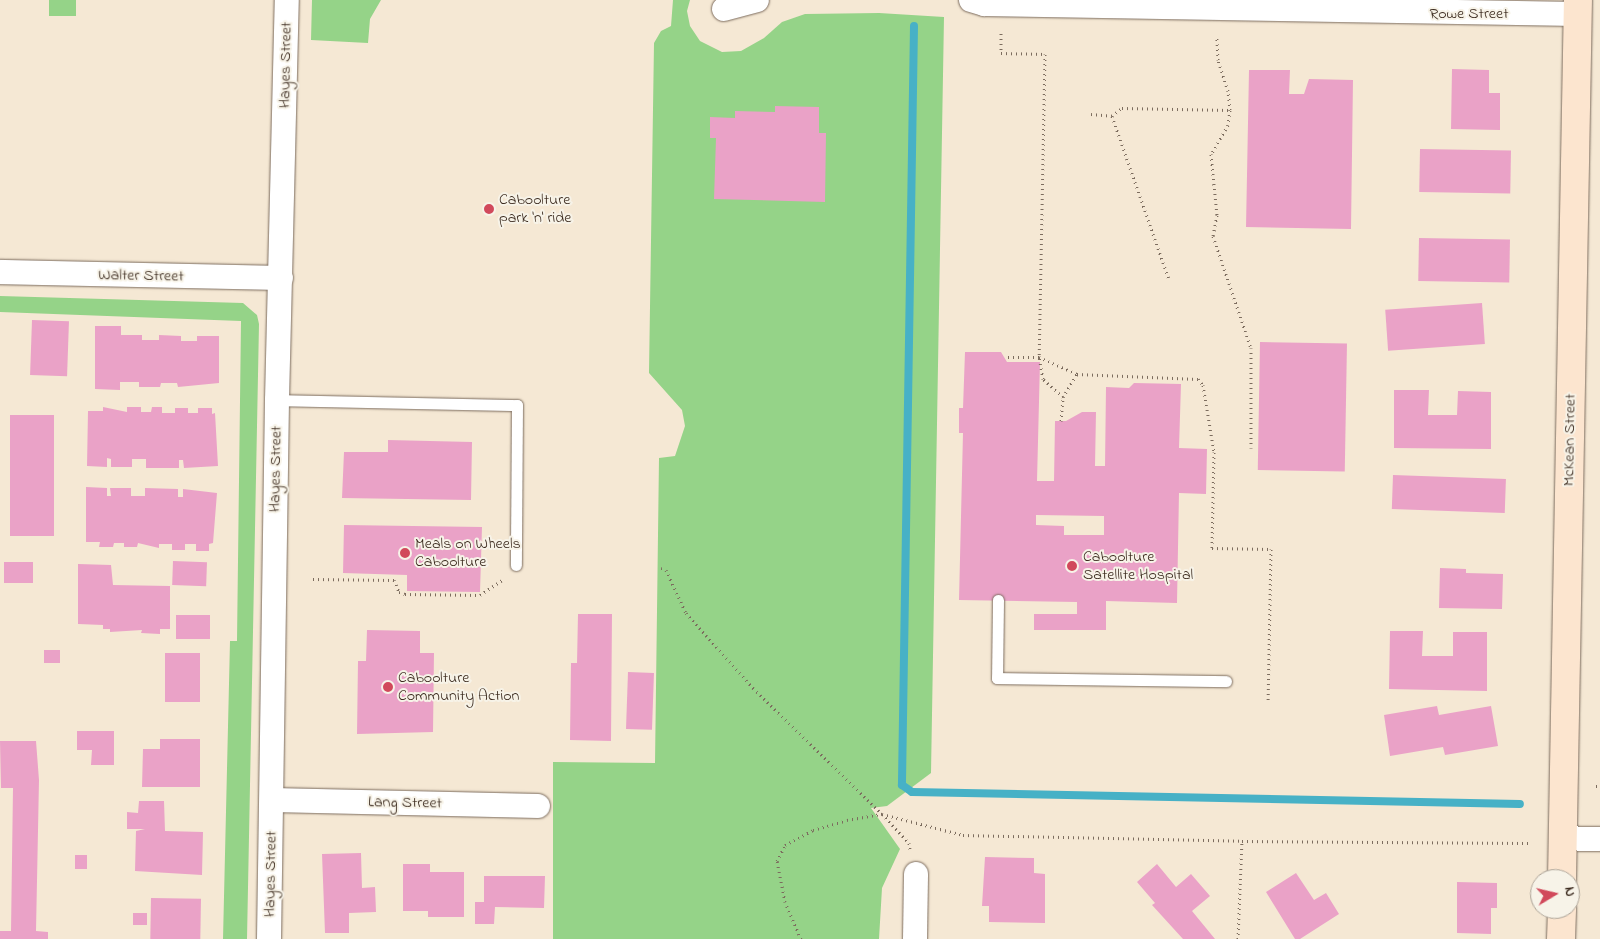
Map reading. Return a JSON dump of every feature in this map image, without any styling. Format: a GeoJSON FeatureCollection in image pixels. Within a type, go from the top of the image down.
{"type":"FeatureCollection","features":[{"type":"Feature","properties":{"kind":"main road","name":"McKean Street"},"geometry":{"type":"LineString","coordinates":[[1562,869],[1578,7]]}},
{"type":"Feature","properties":{"kind":"main road"},"geometry":{"type":"LineString","coordinates":[[1561,939],[1562,919]]}},
{"type":"Feature","properties":{"kind":"street","name":"Hayes Street"},"geometry":{"type":"LineString","coordinates":[[269,939],[273,800],[277,400],[287,0]]}},
{"type":"Feature","properties":{"kind":"street"},"geometry":{"type":"LineString","coordinates":[[720,4],[757,0]]}},
{"type":"Feature","properties":{"kind":"street","name":"Rowe Street"},"geometry":{"type":"LineString","coordinates":[[971,0],[984,4],[1578,7]]}},
{"type":"Feature","properties":{"kind":"street","name":"Walter Street"},"geometry":{"type":"LineString","coordinates":[[0,272],[281,278]]}},
{"type":"Feature","properties":{"kind":"street","name":"Lang Street"},"geometry":{"type":"LineString","coordinates":[[273,800],[538,806]]}},
{"type":"Feature","properties":{"kind":"street"},"geometry":{"type":"LineString","coordinates":[[1563,838],[1600,839]]}},
{"type":"Feature","properties":{"kind":"street"},"geometry":{"type":"LineString","coordinates":[[915,939],[916,874]]}},
{"type":"Feature","properties":{"kind":"lane"},"geometry":{"type":"LineString","coordinates":[[277,400],[517,405],[516,565]]}},
{"type":"Feature","properties":{"kind":"lane"},"geometry":{"type":"LineString","coordinates":[[998,600],[997,678],[1226,682]]}},
{"type":"Feature","properties":{"kind":"path"},"geometry":{"type":"LineString","coordinates":[[1001,33],[1001,52],[1044,54],[1039,357],[1043,378],[1063,397]]}},
{"type":"Feature","properties":{"kind":"path"},"geometry":{"type":"LineString","coordinates":[[1217,38],[1218,60],[1228,91],[1230,110],[1228,125],[1211,154],[1217,215],[1213,236],[1251,348],[1251,448]]}},
{"type":"Feature","properties":{"kind":"path"},"geometry":{"type":"LineString","coordinates":[[1091,114],[1112,116],[1122,108],[1230,110]]}},
{"type":"Feature","properties":{"kind":"path"},"geometry":{"type":"LineString","coordinates":[[1112,116],[1169,280]]}},
{"type":"Feature","properties":{"kind":"path"},"geometry":{"type":"LineString","coordinates":[[1004,357],[1039,357],[1077,374],[1198,379],[1203,385],[1214,452],[1212,548],[1271,549],[1268,702]]}},
{"type":"Feature","properties":{"kind":"path"},"geometry":{"type":"LineString","coordinates":[[1061,421],[1063,397],[1077,374]]}},
{"type":"Feature","properties":{"kind":"path"},"geometry":{"type":"LineString","coordinates":[[313,579],[394,580],[399,592],[405,594],[480,595],[505,578],[516,565]]}},
{"type":"Feature","properties":{"kind":"path"},"geometry":{"type":"LineString","coordinates":[[661,568],[666,570],[686,613],[754,688],[909,843],[916,874]]}},
{"type":"Feature","properties":{"kind":"path"},"geometry":{"type":"LineString","coordinates":[[800,939],[785,902],[777,861],[785,845],[812,830],[882,814],[963,835],[1242,841],[1529,843]]}},
{"type":"Feature","properties":{"kind":"path"},"geometry":{"type":"LineString","coordinates":[[1238,939],[1242,841]]}},
{"type":"Feature","properties":{"kind":"green space"},"geometry":{"type":"Polygon","coordinates":[[[49,0],[76,0],[76,16],[49,16],[49,0]]]}},
{"type":"Feature","properties":{"kind":"green space"},"geometry":{"type":"Polygon","coordinates":[[[312,0],[381,0],[370,19],[368,43],[311,40],[312,0]]]}},
{"type":"Feature","properties":{"kind":"green space"},"geometry":{"type":"Polygon","coordinates":[[[673,0],[690,0],[687,11],[690,26],[700,41],[722,52],[741,51],[764,38],[782,22],[805,14],[879,13],[944,17],[931,773],[887,806],[871,808],[900,849],[882,888],[879,939],[553,939],[553,762],[655,763],[659,458],[675,456],[685,426],[682,410],[649,373],[654,43],[661,31],[671,26],[673,0]]]}},
{"type":"Feature","properties":{"kind":"green space"},"geometry":{"type":"Polygon","coordinates":[[[0,296],[243,303],[257,315],[259,324],[247,939],[223,939],[230,641],[237,641],[241,321],[0,312],[0,296]]]}},
{"type":"Feature","properties":{"kind":"building"},"geometry":{"type":"Polygon","coordinates":[[[1452,69],[1489,70],[1489,93],[1500,93],[1500,130],[1451,129],[1452,69]]]}},
{"type":"Feature","properties":{"kind":"building"},"geometry":{"type":"Polygon","coordinates":[[[1249,70],[1290,70],[1289,94],[1304,94],[1309,79],[1353,80],[1351,229],[1246,227],[1249,70]]]}},
{"type":"Feature","properties":{"kind":"building"},"geometry":{"type":"Polygon","coordinates":[[[775,106],[819,107],[819,133],[826,133],[825,202],[714,199],[716,138],[710,138],[710,117],[735,118],[735,111],[775,112],[775,106]]]}},
{"type":"Feature","properties":{"kind":"building"},"geometry":{"type":"Polygon","coordinates":[[[1420,149],[1511,151],[1510,194],[1419,192],[1420,149]]]}},
{"type":"Feature","properties":{"kind":"building"},"geometry":{"type":"Polygon","coordinates":[[[1419,238],[1510,240],[1509,283],[1418,281],[1419,238]]]}},
{"type":"Feature","properties":{"kind":"building"},"geometry":{"type":"Polygon","coordinates":[[[1482,303],[1485,344],[1388,351],[1385,310],[1482,303]]]}},
{"type":"Feature","properties":{"kind":"building"},"geometry":{"type":"Polygon","coordinates":[[[32,320],[69,321],[67,376],[30,375],[32,320]]]}},
{"type":"Feature","properties":{"kind":"building"},"geometry":{"type":"Polygon","coordinates":[[[95,326],[121,326],[121,335],[142,335],[142,340],[159,340],[159,335],[181,336],[181,341],[197,341],[197,336],[219,336],[219,383],[178,387],[177,383],[161,383],[160,387],[139,387],[139,382],[120,382],[120,390],[95,389],[95,326]]]}},
{"type":"Feature","properties":{"kind":"building"},"geometry":{"type":"Polygon","coordinates":[[[1260,342],[1347,344],[1345,471],[1258,470],[1260,342]]]}},
{"type":"Feature","properties":{"kind":"building"},"geometry":{"type":"Polygon","coordinates":[[[965,352],[1001,352],[1007,362],[1040,362],[1037,481],[1054,481],[1055,421],[1066,421],[1082,412],[1096,412],[1095,466],[1105,466],[1106,387],[1129,388],[1134,383],[1181,384],[1179,448],[1207,449],[1206,494],[1179,493],[1177,603],[1106,601],[1106,630],[1034,630],[1034,614],[1077,614],[1077,602],[959,600],[963,433],[959,433],[959,408],[963,408],[965,352]],[[1036,515],[1036,525],[1064,526],[1064,535],[1104,535],[1104,516],[1036,515]]]}},
{"type":"Feature","properties":{"kind":"building"},"geometry":{"type":"Polygon","coordinates":[[[1394,390],[1429,390],[1428,415],[1457,415],[1458,391],[1491,392],[1491,449],[1394,448],[1394,390]]]}},
{"type":"Feature","properties":{"kind":"building"},"geometry":{"type":"Polygon","coordinates":[[[103,407],[127,412],[127,407],[141,407],[141,412],[151,412],[152,407],[162,407],[162,413],[175,413],[175,408],[188,408],[188,413],[198,413],[198,408],[212,408],[212,414],[215,413],[218,466],[184,468],[183,460],[179,460],[179,468],[146,468],[146,459],[132,459],[132,467],[111,467],[111,459],[107,458],[107,467],[87,466],[88,411],[103,411],[103,407]]]}},
{"type":"Feature","properties":{"kind":"building"},"geometry":{"type":"Polygon","coordinates":[[[10,415],[54,415],[54,536],[10,536],[10,415]]]}},
{"type":"Feature","properties":{"kind":"building"},"geometry":{"type":"Polygon","coordinates":[[[388,440],[472,442],[471,500],[342,498],[344,452],[388,452],[388,440]]]}},
{"type":"Feature","properties":{"kind":"building"},"geometry":{"type":"Polygon","coordinates":[[[1393,475],[1506,479],[1505,513],[1392,509],[1393,475]]]}},
{"type":"Feature","properties":{"kind":"building"},"geometry":{"type":"Polygon","coordinates":[[[86,487],[107,488],[107,496],[111,496],[110,488],[131,488],[131,496],[145,496],[145,488],[178,489],[178,497],[183,497],[183,489],[217,493],[213,543],[209,544],[209,551],[196,551],[196,544],[185,544],[185,550],[172,550],[172,544],[159,544],[159,548],[138,543],[137,547],[124,547],[124,543],[114,543],[113,547],[99,547],[100,542],[86,542],[86,487]]]}},
{"type":"Feature","properties":{"kind":"building"},"geometry":{"type":"Polygon","coordinates":[[[344,525],[482,527],[480,592],[407,591],[407,575],[343,573],[344,525]]]}},
{"type":"Feature","properties":{"kind":"building"},"geometry":{"type":"Polygon","coordinates":[[[173,561],[207,562],[206,586],[172,585],[173,561]]]}},
{"type":"Feature","properties":{"kind":"building"},"geometry":{"type":"Polygon","coordinates":[[[4,562],[33,562],[33,583],[4,583],[4,562]]]}},
{"type":"Feature","properties":{"kind":"building"},"geometry":{"type":"Polygon","coordinates":[[[78,564],[111,565],[113,585],[170,586],[170,629],[160,629],[160,634],[141,633],[142,630],[110,632],[110,629],[103,629],[103,625],[78,624],[78,564]]]}},
{"type":"Feature","properties":{"kind":"building"},"geometry":{"type":"Polygon","coordinates":[[[1440,568],[1466,569],[1466,573],[1503,574],[1502,609],[1439,608],[1440,568]]]}},
{"type":"Feature","properties":{"kind":"building"},"geometry":{"type":"Polygon","coordinates":[[[578,614],[612,614],[611,741],[570,740],[571,663],[577,663],[578,614]]]}},
{"type":"Feature","properties":{"kind":"building"},"geometry":{"type":"Polygon","coordinates":[[[176,615],[210,615],[210,639],[176,639],[176,615]]]}},
{"type":"Feature","properties":{"kind":"building"},"geometry":{"type":"Polygon","coordinates":[[[367,630],[420,631],[420,653],[434,653],[433,732],[357,734],[358,661],[366,661],[367,630]]]}},
{"type":"Feature","properties":{"kind":"building"},"geometry":{"type":"Polygon","coordinates":[[[1390,631],[1423,631],[1422,656],[1453,656],[1453,632],[1487,632],[1487,691],[1389,689],[1390,631]]]}},
{"type":"Feature","properties":{"kind":"building"},"geometry":{"type":"Polygon","coordinates":[[[44,650],[60,650],[60,663],[44,663],[44,650]]]}},
{"type":"Feature","properties":{"kind":"building"},"geometry":{"type":"Polygon","coordinates":[[[165,653],[200,653],[200,702],[165,702],[165,653]]]}},
{"type":"Feature","properties":{"kind":"building"},"geometry":{"type":"Polygon","coordinates":[[[628,672],[654,673],[652,730],[626,729],[628,672]]]}},
{"type":"Feature","properties":{"kind":"building"},"geometry":{"type":"Polygon","coordinates":[[[1437,706],[1439,715],[1491,706],[1498,746],[1445,755],[1443,747],[1390,756],[1384,715],[1437,706]]]}},
{"type":"Feature","properties":{"kind":"building"},"geometry":{"type":"Polygon","coordinates":[[[77,731],[114,731],[114,765],[91,765],[92,750],[77,750],[77,731]]]}},
{"type":"Feature","properties":{"kind":"building"},"geometry":{"type":"Polygon","coordinates":[[[160,739],[200,739],[200,787],[142,787],[143,749],[160,749],[160,739]]]}},
{"type":"Feature","properties":{"kind":"building"},"geometry":{"type":"Polygon","coordinates":[[[0,741],[36,741],[39,780],[36,931],[48,932],[48,939],[0,939],[0,931],[11,931],[13,788],[1,788],[0,741]]]}},
{"type":"Feature","properties":{"kind":"building"},"geometry":{"type":"Polygon","coordinates":[[[139,801],[164,801],[165,831],[203,832],[202,875],[135,871],[136,831],[145,829],[127,829],[127,812],[138,813],[139,801]]]}},
{"type":"Feature","properties":{"kind":"building"},"geometry":{"type":"Polygon","coordinates":[[[361,853],[362,888],[375,887],[376,912],[349,913],[349,933],[325,933],[322,854],[361,853]]]}},
{"type":"Feature","properties":{"kind":"building"},"geometry":{"type":"Polygon","coordinates":[[[75,855],[87,855],[87,869],[75,869],[75,855]]]}},
{"type":"Feature","properties":{"kind":"building"},"geometry":{"type":"Polygon","coordinates":[[[985,857],[1034,858],[1034,873],[1045,874],[1045,923],[989,922],[989,906],[982,906],[985,857]]]}},
{"type":"Feature","properties":{"kind":"building"},"geometry":{"type":"Polygon","coordinates":[[[403,864],[430,864],[430,872],[464,872],[464,917],[428,917],[428,911],[403,911],[403,864]]]}},
{"type":"Feature","properties":{"kind":"building"},"geometry":{"type":"Polygon","coordinates":[[[1157,864],[1176,887],[1191,874],[1210,896],[1192,911],[1215,939],[1183,939],[1152,905],[1155,903],[1137,882],[1157,864]]]}},
{"type":"Feature","properties":{"kind":"building"},"geometry":{"type":"Polygon","coordinates":[[[1296,873],[1314,900],[1326,893],[1339,914],[1300,939],[1295,939],[1266,892],[1296,873]]]}},
{"type":"Feature","properties":{"kind":"building"},"geometry":{"type":"Polygon","coordinates":[[[484,876],[545,876],[544,908],[495,907],[494,924],[475,924],[475,902],[484,902],[484,876]]]}},
{"type":"Feature","properties":{"kind":"building"},"geometry":{"type":"Polygon","coordinates":[[[1457,882],[1497,883],[1497,908],[1491,908],[1491,934],[1457,933],[1457,882]]]}},
{"type":"Feature","properties":{"kind":"building"},"geometry":{"type":"Polygon","coordinates":[[[151,898],[201,899],[200,939],[150,939],[151,898]]]}},
{"type":"Feature","properties":{"kind":"building"},"geometry":{"type":"Polygon","coordinates":[[[133,913],[147,913],[147,925],[133,925],[133,913]]]}},
{"type":"Feature","properties":{"kind":"waterway"},"geometry":{"type":"LineString","coordinates":[[914,26],[902,785],[912,792],[1520,804]]}},
{"type":"Feature","properties":{"kind":"place","name":"Caboolture park 'n' ride"},"geometry":{"type":"Point","coordinates":[489,209]}},
{"type":"Feature","properties":{"kind":"place","name":"Meals on Wheels Caboolture"},"geometry":{"type":"Point","coordinates":[405,553]}},
{"type":"Feature","properties":{"kind":"place","name":"Caboolture Satellite Hospital"},"geometry":{"type":"Point","coordinates":[1072,566]}},
{"type":"Feature","properties":{"kind":"place","name":"Caboolture Community Action"},"geometry":{"type":"Point","coordinates":[388,687]}}]}
